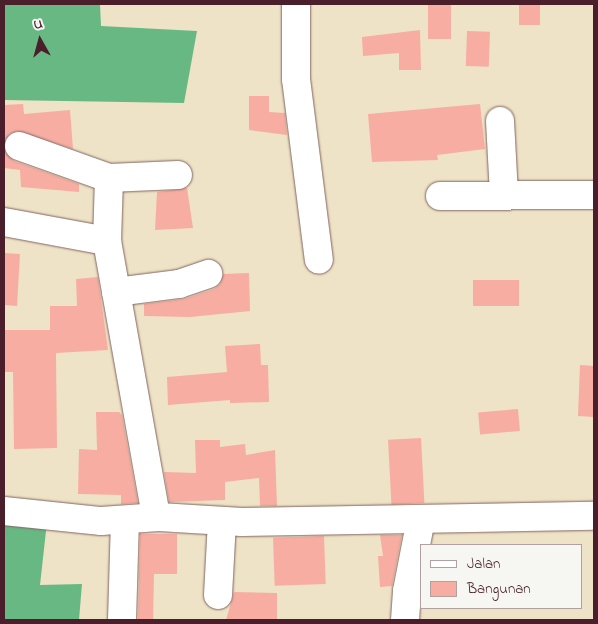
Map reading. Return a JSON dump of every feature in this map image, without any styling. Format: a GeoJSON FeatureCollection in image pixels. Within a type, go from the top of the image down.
{"type":"FeatureCollection","features":[{"type":"Feature","properties":{"kind":"street"},"geometry":{"type":"LineString","coordinates":[[296,4],[296,79],[319,260]]}},
{"type":"Feature","properties":{"kind":"street"},"geometry":{"type":"LineString","coordinates":[[500,121],[504,195]]}},
{"type":"Feature","properties":{"kind":"street"},"geometry":{"type":"LineString","coordinates":[[19,146],[109,178],[178,175]]}},
{"type":"Feature","properties":{"kind":"street"},"geometry":{"type":"LineString","coordinates":[[109,178],[107,241],[155,510],[159,516]]}},
{"type":"Feature","properties":{"kind":"street"},"geometry":{"type":"LineString","coordinates":[[440,196],[594,195]]}},
{"type":"Feature","properties":{"kind":"street"},"geometry":{"type":"LineString","coordinates":[[4,222],[107,241]]}},
{"type":"Feature","properties":{"kind":"street"},"geometry":{"type":"LineString","coordinates":[[116,292],[179,284],[208,274]]}},
{"type":"Feature","properties":{"kind":"street"},"geometry":{"type":"LineString","coordinates":[[4,511],[101,521],[159,516],[222,521],[594,516]]}},
{"type":"Feature","properties":{"kind":"street"},"geometry":{"type":"LineString","coordinates":[[406,620],[407,591],[421,519]]}},
{"type":"Feature","properties":{"kind":"street"},"geometry":{"type":"LineString","coordinates":[[122,620],[125,520]]}},
{"type":"Feature","properties":{"kind":"street"},"geometry":{"type":"LineString","coordinates":[[218,595],[222,521]]}},
{"type":"Feature","properties":{"kind":"green space"},"geometry":{"type":"Polygon","coordinates":[[[4,4],[100,4],[101,26],[197,31],[184,103],[4,100],[4,4]]]}},
{"type":"Feature","properties":{"kind":"green space"},"geometry":{"type":"Polygon","coordinates":[[[4,505],[48,513],[40,585],[82,584],[79,620],[4,620],[4,505]]]}},
{"type":"Feature","properties":{"kind":"building"},"geometry":{"type":"Polygon","coordinates":[[[428,4],[451,4],[451,39],[428,39],[428,4]]]}},
{"type":"Feature","properties":{"kind":"building"},"geometry":{"type":"Polygon","coordinates":[[[519,4],[540,4],[540,25],[519,25],[519,4]]]}},
{"type":"Feature","properties":{"kind":"building"},"geometry":{"type":"Polygon","coordinates":[[[420,30],[421,70],[399,70],[399,53],[363,56],[362,37],[420,30]]]}},
{"type":"Feature","properties":{"kind":"building"},"geometry":{"type":"Polygon","coordinates":[[[467,31],[490,32],[489,67],[466,66],[467,31]]]}},
{"type":"Feature","properties":{"kind":"building"},"geometry":{"type":"Polygon","coordinates":[[[249,96],[269,96],[269,112],[285,113],[287,135],[249,130],[249,96]]]}},
{"type":"Feature","properties":{"kind":"building"},"geometry":{"type":"Polygon","coordinates":[[[23,104],[24,114],[70,110],[73,149],[17,131],[9,134],[4,147],[4,105],[23,104]]]}},
{"type":"Feature","properties":{"kind":"building"},"geometry":{"type":"Polygon","coordinates":[[[480,104],[485,149],[437,155],[438,160],[372,162],[368,114],[480,104]]]}},
{"type":"Feature","properties":{"kind":"building"},"geometry":{"type":"Polygon","coordinates":[[[4,149],[14,161],[79,184],[79,192],[21,187],[20,170],[4,168],[4,149]]]}},
{"type":"Feature","properties":{"kind":"building"},"geometry":{"type":"Polygon","coordinates":[[[187,188],[193,228],[155,230],[157,192],[187,188]]]}},
{"type":"Feature","properties":{"kind":"building"},"geometry":{"type":"Polygon","coordinates":[[[4,253],[20,254],[17,306],[4,305],[4,253]]]}},
{"type":"Feature","properties":{"kind":"building"},"geometry":{"type":"Polygon","coordinates":[[[249,273],[250,311],[190,317],[144,316],[144,304],[184,299],[214,289],[220,284],[223,274],[249,273]]]}},
{"type":"Feature","properties":{"kind":"building"},"geometry":{"type":"Polygon","coordinates":[[[98,277],[108,350],[56,353],[57,448],[14,449],[13,372],[4,372],[4,330],[50,330],[50,306],[77,306],[76,279],[98,277]]]}},
{"type":"Feature","properties":{"kind":"building"},"geometry":{"type":"Polygon","coordinates":[[[473,280],[519,280],[519,306],[473,306],[473,280]]]}},
{"type":"Feature","properties":{"kind":"building"},"geometry":{"type":"Polygon","coordinates":[[[260,344],[261,365],[268,365],[269,402],[230,403],[230,400],[168,405],[167,377],[227,372],[225,346],[260,344]]]}},
{"type":"Feature","properties":{"kind":"building"},"geometry":{"type":"Polygon","coordinates":[[[580,365],[594,366],[594,417],[578,416],[580,365]]]}},
{"type":"Feature","properties":{"kind":"building"},"geometry":{"type":"Polygon","coordinates":[[[518,409],[520,431],[480,434],[478,412],[518,409]]]}},
{"type":"Feature","properties":{"kind":"building"},"geometry":{"type":"Polygon","coordinates":[[[96,412],[119,412],[122,415],[138,503],[121,504],[121,495],[78,494],[79,449],[97,450],[96,412]]]}},
{"type":"Feature","properties":{"kind":"building"},"geometry":{"type":"Polygon","coordinates":[[[421,438],[424,503],[391,505],[388,440],[421,438]]]}},
{"type":"Feature","properties":{"kind":"building"},"geometry":{"type":"Polygon","coordinates":[[[195,440],[220,440],[220,447],[245,444],[246,455],[275,450],[277,506],[260,506],[259,478],[225,482],[225,500],[169,502],[164,472],[196,473],[195,440]]]}},
{"type":"Feature","properties":{"kind":"building"},"geometry":{"type":"Polygon","coordinates":[[[140,534],[177,534],[177,574],[154,574],[153,620],[138,620],[140,534]]]}},
{"type":"Feature","properties":{"kind":"building"},"geometry":{"type":"Polygon","coordinates":[[[380,535],[402,535],[392,586],[380,587],[378,556],[383,556],[380,535]]]}},
{"type":"Feature","properties":{"kind":"building"},"geometry":{"type":"Polygon","coordinates":[[[324,536],[326,584],[275,586],[273,538],[324,536]]]}},
{"type":"Feature","properties":{"kind":"building"},"geometry":{"type":"Polygon","coordinates":[[[234,592],[277,593],[277,620],[226,620],[234,592]]]}}]}
